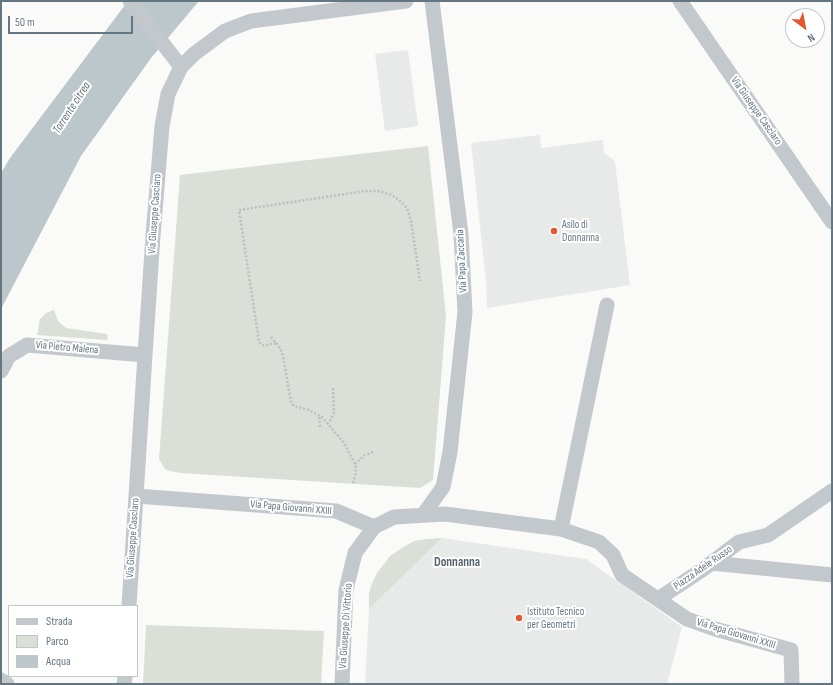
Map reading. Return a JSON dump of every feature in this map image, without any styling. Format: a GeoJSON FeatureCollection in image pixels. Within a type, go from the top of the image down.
{"type":"FeatureCollection","features":[{"type":"Feature","properties":{"kind":"street"},"geometry":{"type":"LineString","coordinates":[[130,1],[181,67]]}},
{"type":"Feature","properties":{"kind":"street","name":"Via Giuseppe Casciaro"},"geometry":{"type":"LineString","coordinates":[[129,605],[144,355],[162,126],[168,94],[181,67],[209,42],[225,31],[251,21],[399,1]]}},
{"type":"Feature","properties":{"kind":"street","name":"Via Papa Zaccaria"},"geometry":{"type":"LineString","coordinates":[[423,515],[443,488],[450,452],[465,312],[461,234],[432,1]]}},
{"type":"Feature","properties":{"kind":"street","name":"Via Giuseppe Casciaro"},"geometry":{"type":"LineString","coordinates":[[680,1],[832,222]]}},
{"type":"Feature","properties":{"kind":"street"},"geometry":{"type":"LineString","coordinates":[[561,529],[607,305]]}},
{"type":"Feature","properties":{"kind":"street","name":"Via Pietro Malena"},"geometry":{"type":"LineString","coordinates":[[1,371],[10,356],[27,345],[144,355]]}},
{"type":"Feature","properties":{"kind":"street","name":"Piazza Adele Russo"},"geometry":{"type":"LineString","coordinates":[[658,600],[739,542],[768,535],[832,491]]}},
{"type":"Feature","properties":{"kind":"street","name":"Via Papa Giovanni XXIII"},"geometry":{"type":"LineString","coordinates":[[136,496],[336,511],[374,527],[394,517],[445,514],[561,529],[598,542],[613,555],[622,575],[687,619],[715,629],[791,650],[792,684]]}},
{"type":"Feature","properties":{"kind":"street","name":"Via Giuseppe Di Vittorio"},"geometry":{"type":"LineString","coordinates":[[342,684],[346,590],[355,553],[374,527]]}},
{"type":"Feature","properties":{"kind":"street"},"geometry":{"type":"LineString","coordinates":[[711,563],[832,575]]}},
{"type":"Feature","properties":{"kind":"street"},"geometry":{"type":"LineString","coordinates":[[1,680],[6,684]]}},
{"type":"Feature","properties":{"kind":"path"},"geometry":{"type":"LineString","coordinates":[[276,343],[262,345],[259,342],[239,210],[364,191],[392,195],[407,208],[411,221],[420,281]]}},
{"type":"Feature","properties":{"kind":"path"},"geometry":{"type":"LineString","coordinates":[[272,337],[280,348],[285,364],[291,402],[294,406],[309,410],[320,417],[344,443],[354,464],[356,473],[353,484]]}},
{"type":"Feature","properties":{"kind":"path"},"geometry":{"type":"LineString","coordinates":[[327,424],[334,413],[333,388]]}},
{"type":"Feature","properties":{"kind":"path"},"geometry":{"type":"LineString","coordinates":[[320,417],[320,427]]}},
{"type":"Feature","properties":{"kind":"path"},"geometry":{"type":"LineString","coordinates":[[354,464],[365,455],[374,452]]}},
{"type":"Feature","properties":{"kind":"shaded area"},"geometry":{"type":"Polygon","coordinates":[[[408,50],[418,126],[385,131],[375,54],[408,50]]]}},
{"type":"Feature","properties":{"kind":"shaded area"},"geometry":{"type":"Polygon","coordinates":[[[540,135],[541,148],[603,140],[604,153],[615,161],[630,285],[487,308],[486,281],[471,143],[540,135]]]}},
{"type":"Feature","properties":{"kind":"shaded area","name":"Istituto Tecnico per Geometri"},"geometry":{"type":"Polygon","coordinates":[[[442,538],[586,559],[682,627],[667,684],[365,684],[369,609],[442,538]]]}},
{"type":"Feature","properties":{"kind":"green space"},"geometry":{"type":"Polygon","coordinates":[[[428,146],[446,316],[433,480],[420,488],[180,473],[165,469],[159,459],[180,175],[428,146]]]}},
{"type":"Feature","properties":{"kind":"green space"},"geometry":{"type":"Polygon","coordinates":[[[54,310],[58,321],[66,328],[107,334],[108,340],[37,335],[40,319],[46,313],[54,310]]]}},
{"type":"Feature","properties":{"kind":"green space"},"geometry":{"type":"Polygon","coordinates":[[[442,538],[369,609],[369,594],[371,586],[377,573],[390,556],[414,541],[442,538]]]}},
{"type":"Feature","properties":{"kind":"green space"},"geometry":{"type":"Polygon","coordinates":[[[146,625],[324,631],[321,684],[143,684],[146,625]]]}},
{"type":"Feature","properties":{"kind":"water","name":"Torrente citrea"},"geometry":{"type":"Polygon","coordinates":[[[128,1],[199,1],[151,58],[81,156],[1,309],[1,173],[10,158],[128,1]]]}},
{"type":"Feature","properties":{"kind":"place","name":"Asilo di Donnanna"},"geometry":{"type":"Point","coordinates":[554,231]}},
{"type":"Feature","properties":{"kind":"place","name":"Istituto Tecnico per Geometri"},"geometry":{"type":"Point","coordinates":[519,618]}},
{"type":"Feature","properties":{"kind":"district","name":"Donnanna"},"geometry":{"type":"Point","coordinates":[457,563]}}]}
